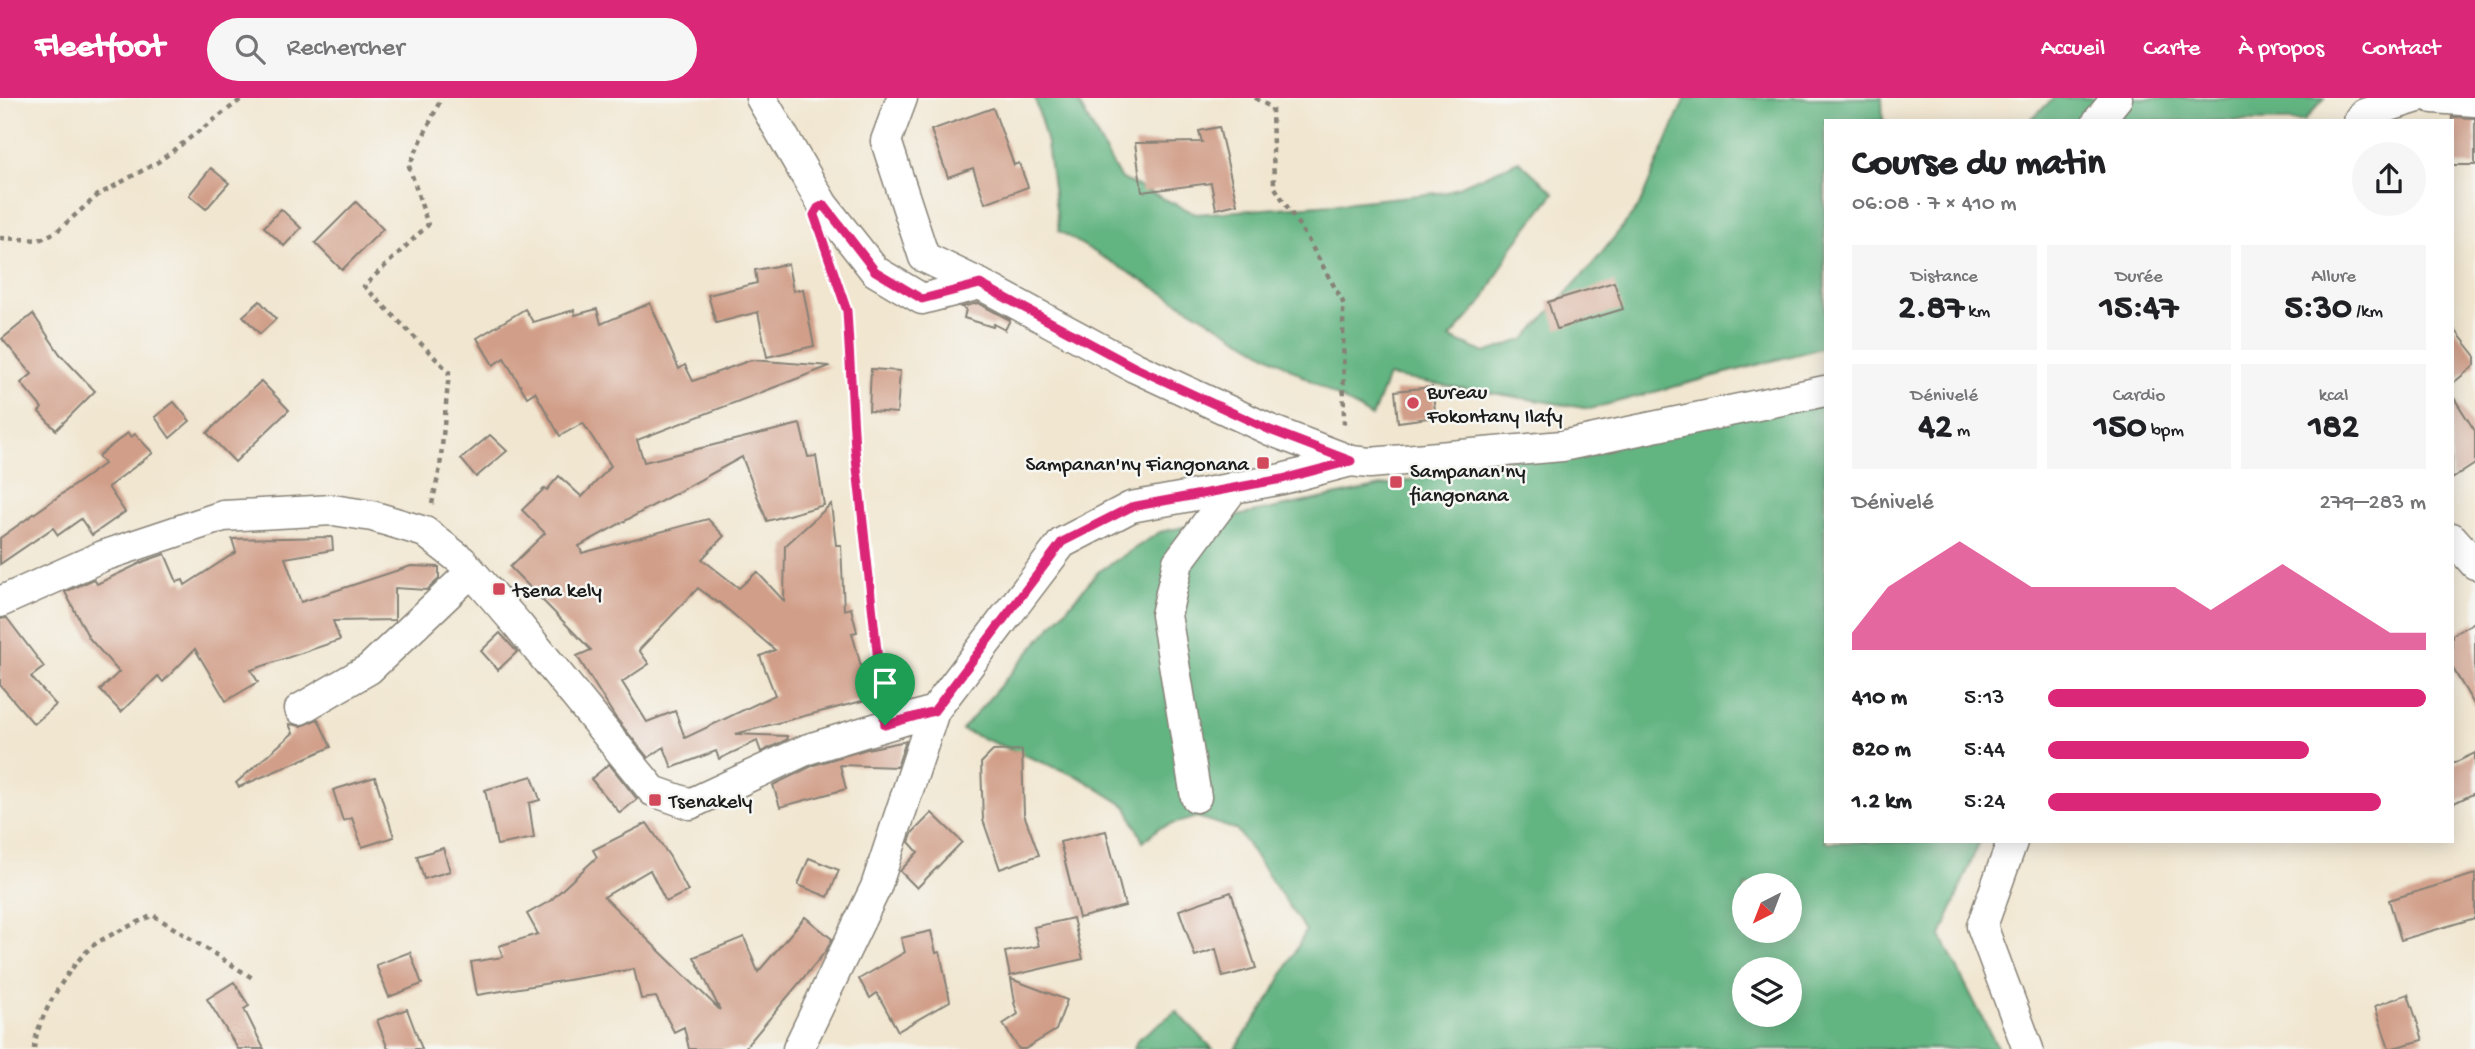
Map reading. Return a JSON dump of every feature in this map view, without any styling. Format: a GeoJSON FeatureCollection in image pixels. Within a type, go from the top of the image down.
{"type":"FeatureCollection","features":[{"type":"Feature","properties":{"kind":"street"},"geometry":{"type":"LineString","coordinates":[[761,98],[824,205],[875,271],[922,299],[980,284]]}},
{"type":"Feature","properties":{"kind":"street"},"geometry":{"type":"LineString","coordinates":[[902,98],[886,141],[925,257],[1134,367],[1270,430],[1351,461],[1370,463],[1562,446],[1824,391]]}},
{"type":"Feature","properties":{"kind":"street"},"geometry":{"type":"LineString","coordinates":[[2100,119],[2117,98]]}},
{"type":"Feature","properties":{"kind":"street"},"geometry":{"type":"LineString","coordinates":[[2360,119],[2364,114],[2415,98]]}},
{"type":"Feature","properties":{"kind":"street"},"geometry":{"type":"LineString","coordinates":[[2433,98],[2475,101]]}},
{"type":"Feature","properties":{"kind":"street"},"geometry":{"type":"LineString","coordinates":[[798,1049],[876,887],[934,711],[1062,542],[1131,507],[1282,479],[1351,461]]}},
{"type":"Feature","properties":{"kind":"street"},"geometry":{"type":"LineString","coordinates":[[1196,797],[1166,615],[1178,562],[1234,487]]}},
{"type":"Feature","properties":{"kind":"street"},"geometry":{"type":"LineString","coordinates":[[0,603],[103,556],[223,516],[333,510],[372,516],[425,532],[462,561],[518,625],[653,792],[690,804],[808,749],[934,711]]}},
{"type":"Feature","properties":{"kind":"street"},"geometry":{"type":"LineString","coordinates":[[2454,540],[2475,565]]}},
{"type":"Feature","properties":{"kind":"street"},"geometry":{"type":"LineString","coordinates":[[300,709],[369,669],[471,572]]}},
{"type":"Feature","properties":{"kind":"street"},"geometry":{"type":"LineString","coordinates":[[2012,843],[1982,926],[2028,1049]]}},
{"type":"Feature","properties":{"kind":"path"},"geometry":{"type":"LineString","coordinates":[[0,238],[39,240],[56,232],[98,195],[158,162],[243,98]]}},
{"type":"Feature","properties":{"kind":"path"},"geometry":{"type":"LineString","coordinates":[[1255,98],[1272,108],[1274,186],[1343,303],[1344,428],[1351,461]]}},
{"type":"Feature","properties":{"kind":"path"},"geometry":{"type":"LineString","coordinates":[[425,532],[440,468],[449,372],[364,286],[428,225],[409,166],[441,99]]}},
{"type":"Feature","properties":{"kind":"path"},"geometry":{"type":"LineString","coordinates":[[826,251],[847,311],[855,449],[885,725]]}},
{"type":"Feature","properties":{"kind":"path"},"geometry":{"type":"LineString","coordinates":[[34,1049],[35,1037],[61,982],[96,943],[152,915],[254,979]]}},
{"type":"Feature","properties":{"kind":"green space"},"geometry":{"type":"Polygon","coordinates":[[[1035,98],[1076,98],[1120,178],[1196,214],[1447,192],[1519,161],[1554,193],[1513,246],[1483,301],[1450,338],[1485,353],[1525,339],[1592,265],[1639,206],[1685,98],[1882,98],[1883,119],[1824,119],[1824,347],[1590,409],[1388,376],[1372,417],[1059,231],[1047,144],[1035,98]]]}},
{"type":"Feature","properties":{"kind":"green space"},"geometry":{"type":"Polygon","coordinates":[[[2054,98],[2325,98],[2306,119],[2031,119],[2054,98]]]}},
{"type":"Feature","properties":{"kind":"green space"},"geometry":{"type":"Polygon","coordinates":[[[1824,394],[1824,843],[1979,843],[1941,936],[1998,1049],[1235,1049],[1269,1000],[1306,931],[1237,830],[1197,817],[1159,828],[1143,842],[1127,807],[1079,777],[962,730],[1098,572],[1160,532],[1824,394]]]}},
{"type":"Feature","properties":{"kind":"green space"},"geometry":{"type":"Polygon","coordinates":[[[1176,1011],[1213,1049],[1134,1049],[1137,1040],[1176,1011]]]}},
{"type":"Feature","properties":{"kind":"building"},"geometry":{"type":"Polygon","coordinates":[[[993,108],[1014,165],[1019,163],[1028,187],[985,203],[973,168],[948,177],[931,130],[993,108]]]}},
{"type":"Feature","properties":{"kind":"building"},"geometry":{"type":"Polygon","coordinates":[[[2475,118],[2475,165],[2454,165],[2452,119],[2475,118]]]}},
{"type":"Feature","properties":{"kind":"building"},"geometry":{"type":"Polygon","coordinates":[[[1219,127],[1237,204],[1216,209],[1211,183],[1142,192],[1135,143],[1202,142],[1199,131],[1219,127]]]}},
{"type":"Feature","properties":{"kind":"building"},"geometry":{"type":"Polygon","coordinates":[[[211,168],[229,183],[206,209],[189,195],[211,168]]]}},
{"type":"Feature","properties":{"kind":"building"},"geometry":{"type":"Polygon","coordinates":[[[356,202],[383,229],[342,270],[315,243],[356,202]]]}},
{"type":"Feature","properties":{"kind":"building"},"geometry":{"type":"Polygon","coordinates":[[[281,209],[301,228],[284,246],[264,227],[281,209]]]}},
{"type":"Feature","properties":{"kind":"building"},"geometry":{"type":"Polygon","coordinates":[[[788,264],[793,291],[803,289],[814,346],[767,357],[758,312],[716,323],[708,295],[757,283],[755,270],[788,264]]]}},
{"type":"Feature","properties":{"kind":"building"},"geometry":{"type":"Polygon","coordinates":[[[1614,282],[1623,309],[1557,329],[1548,302],[1614,282]]]}},
{"type":"Feature","properties":{"kind":"building"},"geometry":{"type":"Polygon","coordinates":[[[260,301],[276,319],[260,334],[243,316],[260,301]]]}},
{"type":"Feature","properties":{"kind":"building"},"geometry":{"type":"Polygon","coordinates":[[[650,303],[679,369],[685,365],[693,381],[751,360],[830,366],[637,440],[644,462],[800,424],[808,457],[816,456],[824,505],[767,521],[742,457],[579,546],[582,553],[708,519],[724,536],[702,559],[739,588],[757,572],[784,601],[785,546],[831,504],[836,545],[841,545],[844,610],[851,608],[857,632],[852,633],[870,699],[735,734],[787,736],[788,739],[761,752],[757,741],[719,759],[716,751],[672,768],[664,747],[648,758],[615,717],[577,656],[591,650],[510,567],[545,533],[522,510],[545,488],[547,490],[559,476],[582,497],[611,466],[583,423],[560,436],[535,392],[527,397],[504,358],[493,365],[477,338],[525,309],[533,322],[574,310],[575,315],[597,309],[601,324],[650,303]],[[698,588],[639,650],[649,664],[622,682],[647,722],[675,711],[685,738],[775,695],[760,656],[775,650],[698,588]]]}},
{"type":"Feature","properties":{"kind":"building"},"geometry":{"type":"Polygon","coordinates":[[[978,303],[1010,320],[1005,330],[994,324],[993,327],[964,318],[966,309],[961,307],[978,303]]]}},
{"type":"Feature","properties":{"kind":"building"},"geometry":{"type":"Polygon","coordinates":[[[33,314],[60,354],[95,391],[56,430],[39,412],[42,408],[21,383],[32,374],[2,339],[33,314]]]}},
{"type":"Feature","properties":{"kind":"building"},"geometry":{"type":"Polygon","coordinates":[[[2454,329],[2475,355],[2475,365],[2454,382],[2454,329]]]}},
{"type":"Feature","properties":{"kind":"building"},"geometry":{"type":"Polygon","coordinates":[[[871,369],[900,371],[897,413],[869,411],[871,369]]]}},
{"type":"Feature","properties":{"kind":"building"},"geometry":{"type":"Polygon","coordinates":[[[261,381],[289,410],[235,462],[207,433],[261,381]]]}},
{"type":"Feature","properties":{"kind":"building"},"geometry":{"type":"Polygon","coordinates":[[[1432,387],[1436,417],[1398,422],[1395,391],[1432,387]]]}},
{"type":"Feature","properties":{"kind":"building"},"geometry":{"type":"Polygon","coordinates":[[[2454,398],[2475,431],[2475,464],[2454,478],[2454,398]]]}},
{"type":"Feature","properties":{"kind":"building"},"geometry":{"type":"Polygon","coordinates":[[[174,402],[190,421],[170,438],[155,417],[174,402]]]}},
{"type":"Feature","properties":{"kind":"building"},"geometry":{"type":"Polygon","coordinates":[[[128,433],[131,437],[135,434],[153,453],[108,487],[125,512],[92,535],[81,519],[58,535],[53,528],[0,564],[0,538],[104,464],[98,456],[128,433]]]}},
{"type":"Feature","properties":{"kind":"building"},"geometry":{"type":"Polygon","coordinates":[[[490,435],[507,451],[476,477],[461,459],[490,435]]]}},
{"type":"Feature","properties":{"kind":"building"},"geometry":{"type":"Polygon","coordinates":[[[332,537],[333,550],[285,558],[301,602],[411,566],[439,567],[439,579],[427,590],[395,588],[395,620],[333,621],[340,640],[251,670],[258,682],[226,701],[195,649],[163,682],[158,676],[121,712],[100,690],[119,672],[89,638],[65,592],[94,579],[97,584],[165,554],[177,582],[183,580],[185,585],[236,552],[232,539],[332,537]]]}},
{"type":"Feature","properties":{"kind":"building"},"geometry":{"type":"Polygon","coordinates":[[[7,618],[44,667],[31,677],[56,705],[34,724],[0,685],[0,619],[7,618]]]}},
{"type":"Feature","properties":{"kind":"building"},"geometry":{"type":"Polygon","coordinates":[[[2475,622],[2475,706],[2454,670],[2454,634],[2475,622]]]}},
{"type":"Feature","properties":{"kind":"building"},"geometry":{"type":"Polygon","coordinates":[[[500,633],[517,652],[498,670],[481,651],[500,633]]]}},
{"type":"Feature","properties":{"kind":"building"},"geometry":{"type":"Polygon","coordinates":[[[318,719],[331,747],[239,787],[236,783],[293,733],[289,724],[301,726],[318,719]]]}},
{"type":"Feature","properties":{"kind":"building"},"geometry":{"type":"Polygon","coordinates":[[[906,741],[897,767],[840,765],[846,789],[780,807],[773,785],[814,765],[867,749],[906,741]]]}},
{"type":"Feature","properties":{"kind":"building"},"geometry":{"type":"Polygon","coordinates":[[[1022,750],[1024,814],[1039,855],[1000,869],[983,820],[981,763],[993,751],[1022,750]]]}},
{"type":"Feature","properties":{"kind":"building"},"geometry":{"type":"Polygon","coordinates":[[[2475,753],[2475,793],[2454,803],[2454,763],[2475,753]]]}},
{"type":"Feature","properties":{"kind":"building"},"geometry":{"type":"Polygon","coordinates":[[[609,764],[637,799],[620,813],[591,779],[609,764]]]}},
{"type":"Feature","properties":{"kind":"building"},"geometry":{"type":"Polygon","coordinates":[[[532,776],[540,800],[529,803],[534,838],[497,845],[485,790],[532,776]]]}},
{"type":"Feature","properties":{"kind":"building"},"geometry":{"type":"Polygon","coordinates":[[[375,777],[394,837],[362,847],[352,818],[343,821],[333,790],[375,777]]]}},
{"type":"Feature","properties":{"kind":"building"},"geometry":{"type":"Polygon","coordinates":[[[932,813],[962,842],[917,888],[900,871],[918,852],[909,842],[913,832],[932,813]]]}},
{"type":"Feature","properties":{"kind":"building"},"geometry":{"type":"Polygon","coordinates":[[[647,823],[670,857],[688,891],[666,902],[650,870],[604,897],[720,1010],[694,957],[744,937],[758,972],[805,917],[832,939],[826,951],[744,1049],[689,1049],[684,1027],[674,1032],[656,997],[641,999],[634,969],[477,995],[471,962],[503,957],[499,946],[538,934],[527,914],[550,901],[597,857],[593,850],[647,823]]]}},
{"type":"Feature","properties":{"kind":"building"},"geometry":{"type":"Polygon","coordinates":[[[1106,831],[1125,906],[1079,918],[1060,842],[1106,831]]]}},
{"type":"Feature","properties":{"kind":"building"},"geometry":{"type":"Polygon","coordinates":[[[443,848],[450,871],[424,879],[417,856],[443,848]]]}},
{"type":"Feature","properties":{"kind":"building"},"geometry":{"type":"Polygon","coordinates":[[[809,858],[839,870],[828,897],[798,885],[809,858]]]}},
{"type":"Feature","properties":{"kind":"building"},"geometry":{"type":"Polygon","coordinates":[[[2475,874],[2475,918],[2401,940],[2389,900],[2475,874]]]}},
{"type":"Feature","properties":{"kind":"building"},"geometry":{"type":"Polygon","coordinates":[[[1231,892],[1256,968],[1223,977],[1216,949],[1195,956],[1179,910],[1231,892]]]}},
{"type":"Feature","properties":{"kind":"building"},"geometry":{"type":"Polygon","coordinates":[[[1073,918],[1083,959],[1010,976],[1005,952],[1039,946],[1034,927],[1073,918]]]}},
{"type":"Feature","properties":{"kind":"building"},"geometry":{"type":"Polygon","coordinates":[[[931,931],[936,953],[940,952],[950,1001],[898,1031],[877,993],[870,998],[859,979],[905,952],[901,938],[931,931]]]}},
{"type":"Feature","properties":{"kind":"building"},"geometry":{"type":"Polygon","coordinates":[[[410,952],[422,984],[389,997],[376,965],[410,952]]]}},
{"type":"Feature","properties":{"kind":"building"},"geometry":{"type":"Polygon","coordinates":[[[1011,979],[1067,1000],[1056,1030],[1025,1049],[1019,1049],[1003,1024],[1018,1014],[1011,979]]]}},
{"type":"Feature","properties":{"kind":"building"},"geometry":{"type":"Polygon","coordinates":[[[234,982],[249,1006],[244,1009],[264,1049],[238,1049],[207,999],[234,982]]]}},
{"type":"Feature","properties":{"kind":"building"},"geometry":{"type":"Polygon","coordinates":[[[2408,994],[2423,1040],[2389,1049],[2375,1006],[2408,994]]]}},
{"type":"Feature","properties":{"kind":"building"},"geometry":{"type":"Polygon","coordinates":[[[407,1009],[422,1049],[388,1049],[377,1020],[407,1009]]]}},
{"type":"Feature","properties":{"kind":"place","name":"Bureau Fokontany Ilafy"},"geometry":{"type":"Point","coordinates":[1413,403]}},
{"type":"Feature","properties":{"kind":"place","name":"Sampanan'ny Fiangonana"},"geometry":{"type":"Point","coordinates":[1263,463]}},
{"type":"Feature","properties":{"kind":"place","name":"Sampanan'ny fiangonana"},"geometry":{"type":"Point","coordinates":[1396,482]}},
{"type":"Feature","properties":{"kind":"place","name":"tsena kely"},"geometry":{"type":"Point","coordinates":[499,589]}},
{"type":"Feature","properties":{"kind":"place","name":"Tsenakely"},"geometry":{"type":"Point","coordinates":[655,800]}},
{"type":"Feature","properties":{"kind":"route"},"geometry":{"type":"LineString","coordinates":[[824,205],[875,271],[922,299],[980,284],[1134,367],[1270,430],[1351,461],[1282,479],[1131,507],[1062,542],[934,711],[885,725],[886,714],[882,698],[855,449],[847,311],[814,215],[818,208],[824,205]]}}]}
